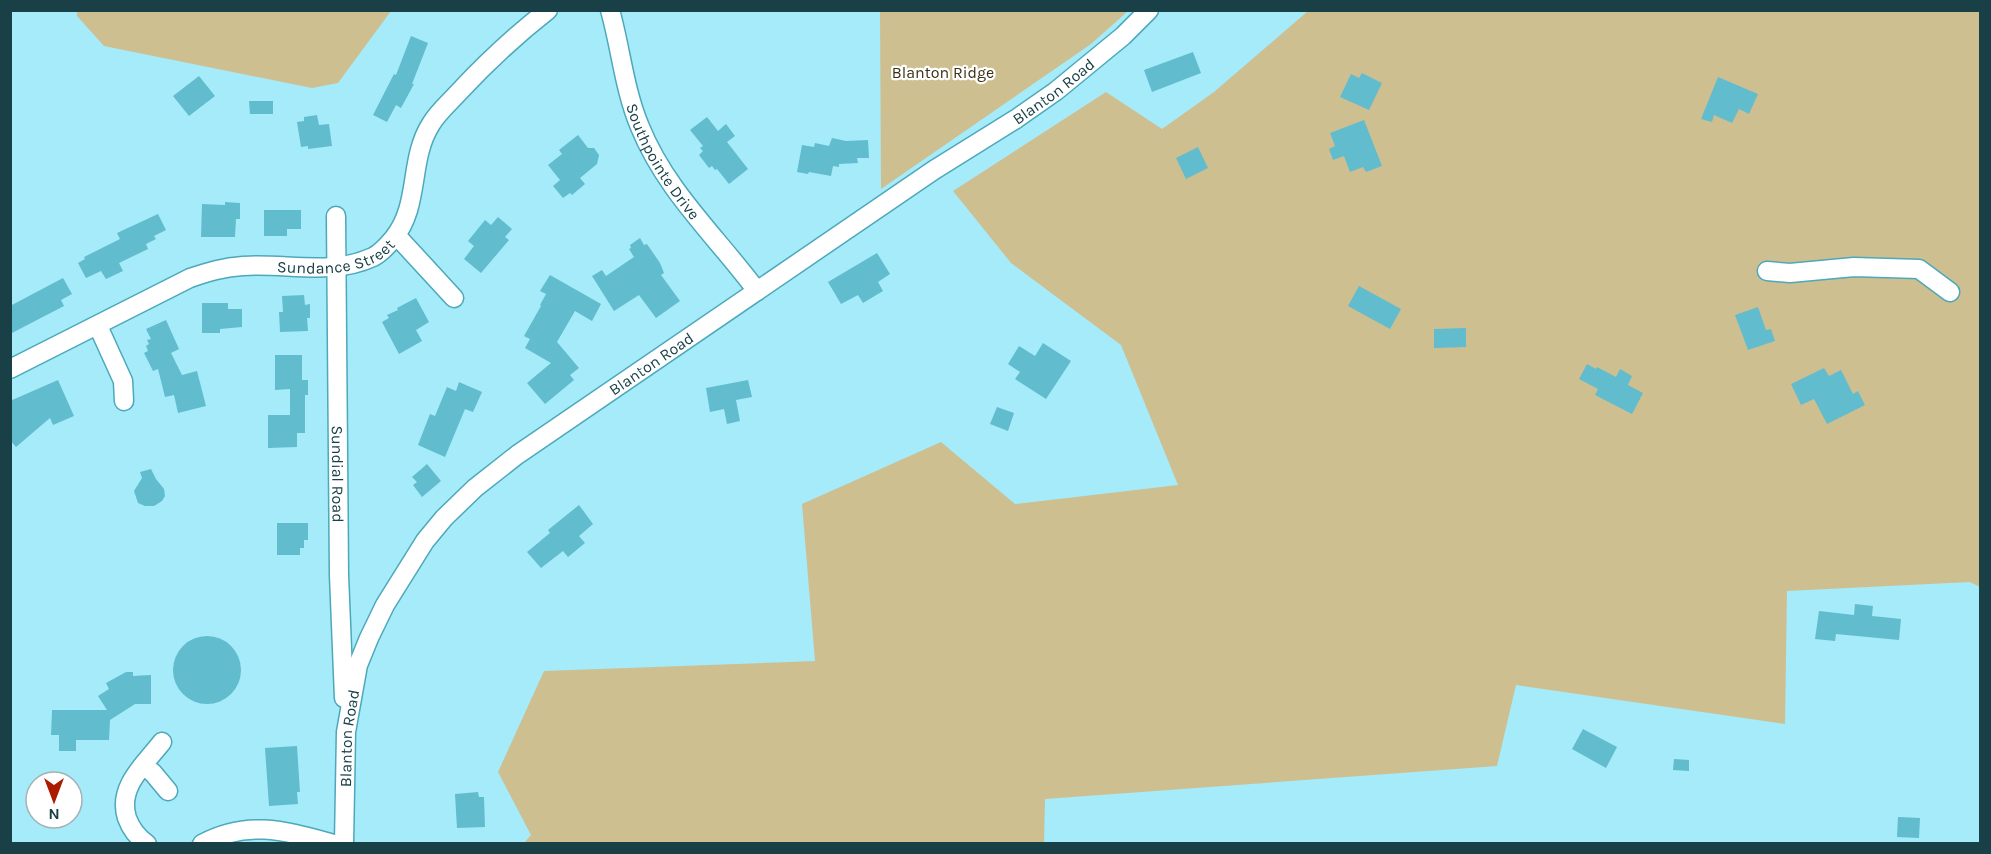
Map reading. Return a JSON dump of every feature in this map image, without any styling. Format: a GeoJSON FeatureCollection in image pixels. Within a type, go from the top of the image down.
{"type":"FeatureCollection","features":[{"type":"Feature","properties":{"kind":"street","name":"Sundance Street"},"geometry":{"type":"LineString","coordinates":[[10,369],[190,278],[214,269],[244,266],[337,267],[375,256],[396,235],[408,214],[417,163],[431,124],[487,62],[548,10]]}},
{"type":"Feature","properties":{"kind":"street","name":"Southpointe Drive"},"geometry":{"type":"LineString","coordinates":[[610,10],[627,89],[640,127],[658,166],[683,202],[757,291]]}},
{"type":"Feature","properties":{"kind":"street","name":"Blanton Road"},"geometry":{"type":"LineString","coordinates":[[345,843],[346,732],[358,665],[385,605],[425,541],[444,518],[475,488],[517,455],[934,170],[1056,91],[1123,36],[1149,10]]}},
{"type":"Feature","properties":{"kind":"street","name":"Sundial Road"},"geometry":{"type":"LineString","coordinates":[[336,216],[339,575],[346,732]]}},
{"type":"Feature","properties":{"kind":"street"},"geometry":{"type":"LineString","coordinates":[[396,235],[454,298]]}},
{"type":"Feature","properties":{"kind":"street"},"geometry":{"type":"LineString","coordinates":[[1767,271],[1790,273],[1854,267],[1918,268],[1950,292]]}},
{"type":"Feature","properties":{"kind":"street"},"geometry":{"type":"LineString","coordinates":[[98,326],[123,381],[124,401]]}},
{"type":"Feature","properties":{"kind":"street"},"geometry":{"type":"LineString","coordinates":[[147,843],[134,832],[124,803],[128,786],[162,741]]}},
{"type":"Feature","properties":{"kind":"street"},"geometry":{"type":"LineString","coordinates":[[143,765],[168,791]]}},
{"type":"Feature","properties":{"kind":"street"},"geometry":{"type":"LineString","coordinates":[[202,843],[226,833],[260,828],[333,843]]}},
{"type":"Feature","properties":{"kind":"green space"},"geometry":{"type":"Polygon","coordinates":[[[391,10],[338,83],[312,88],[104,46],[77,16],[77,11],[391,10]]]}},
{"type":"Feature","properties":{"kind":"green space","name":"Blanton Ridge"},"geometry":{"type":"Polygon","coordinates":[[[880,10],[1128,11],[1091,44],[881,189],[880,10]]]}},
{"type":"Feature","properties":{"kind":"green space"},"geometry":{"type":"Polygon","coordinates":[[[1308,11],[1980,11],[1980,587],[1970,582],[1787,591],[1785,724],[1516,685],[1497,766],[1045,799],[1044,844],[524,843],[531,835],[498,772],[544,671],[815,661],[802,504],[941,442],[1015,504],[1178,485],[1121,345],[1011,263],[953,191],[1106,92],[1162,129],[1214,92],[1308,11]]]}},
{"type":"Feature","properties":{"kind":"building"},"geometry":{"type":"Polygon","coordinates":[[[411,36],[428,43],[412,84],[414,84],[401,108],[396,105],[387,122],[373,115],[394,74],[396,75],[411,36]]]}},
{"type":"Feature","properties":{"kind":"building"},"geometry":{"type":"Polygon","coordinates":[[[1193,52],[1201,73],[1152,92],[1144,70],[1193,52]]]}},
{"type":"Feature","properties":{"kind":"building"},"geometry":{"type":"Polygon","coordinates":[[[1362,73],[1382,83],[1369,110],[1340,97],[1351,74],[1359,78],[1362,73]]]}},
{"type":"Feature","properties":{"kind":"building"},"geometry":{"type":"Polygon","coordinates":[[[199,76],[215,96],[189,116],[173,96],[199,76]]]}},
{"type":"Feature","properties":{"kind":"building"},"geometry":{"type":"Polygon","coordinates":[[[1718,77],[1758,94],[1749,114],[1739,109],[1732,123],[1714,115],[1712,122],[1701,119],[1718,77]]]}},
{"type":"Feature","properties":{"kind":"building"},"geometry":{"type":"Polygon","coordinates":[[[249,101],[273,101],[273,114],[250,114],[249,101]]]}},
{"type":"Feature","properties":{"kind":"building"},"geometry":{"type":"Polygon","coordinates":[[[317,115],[319,125],[329,124],[332,146],[308,149],[308,146],[301,147],[297,122],[304,121],[304,117],[317,115]]]}},
{"type":"Feature","properties":{"kind":"building"},"geometry":{"type":"Polygon","coordinates":[[[707,117],[718,131],[726,124],[735,136],[727,142],[748,169],[729,184],[717,169],[715,170],[712,166],[709,168],[699,155],[703,151],[700,148],[703,146],[690,130],[707,117]]]}},
{"type":"Feature","properties":{"kind":"building"},"geometry":{"type":"Polygon","coordinates":[[[1364,120],[1382,166],[1366,172],[1363,167],[1350,172],[1344,156],[1333,160],[1329,149],[1335,146],[1330,133],[1364,120]]]}},
{"type":"Feature","properties":{"kind":"building"},"geometry":{"type":"Polygon","coordinates":[[[578,135],[588,148],[594,148],[599,155],[597,164],[580,178],[585,184],[572,195],[570,193],[563,198],[553,186],[560,180],[548,165],[562,154],[559,150],[578,135]]]}},
{"type":"Feature","properties":{"kind":"building"},"geometry":{"type":"Polygon","coordinates":[[[832,138],[846,141],[868,140],[869,158],[857,158],[858,163],[833,166],[831,176],[797,172],[802,145],[814,147],[815,143],[829,146],[832,138]]]}},
{"type":"Feature","properties":{"kind":"building"},"geometry":{"type":"Polygon","coordinates":[[[1198,147],[1208,168],[1186,179],[1176,158],[1198,147]]]}},
{"type":"Feature","properties":{"kind":"building"},"geometry":{"type":"Polygon","coordinates":[[[225,202],[240,203],[240,219],[236,219],[235,237],[201,237],[202,204],[225,205],[225,202]]]}},
{"type":"Feature","properties":{"kind":"building"},"geometry":{"type":"Polygon","coordinates":[[[264,210],[301,210],[301,229],[287,229],[287,236],[264,236],[264,210]]]}},
{"type":"Feature","properties":{"kind":"building"},"geometry":{"type":"Polygon","coordinates":[[[158,214],[166,230],[154,236],[156,239],[146,244],[148,249],[119,263],[123,271],[106,279],[101,271],[86,278],[78,263],[85,259],[84,257],[120,239],[117,233],[158,214]]]}},
{"type":"Feature","properties":{"kind":"building"},"geometry":{"type":"Polygon","coordinates":[[[498,217],[512,229],[505,237],[509,240],[481,273],[464,259],[474,246],[468,241],[485,220],[491,225],[498,217]]]}},
{"type":"Feature","properties":{"kind":"building"},"geometry":{"type":"Polygon","coordinates":[[[640,238],[660,263],[664,273],[661,275],[680,301],[656,318],[639,295],[614,311],[592,276],[602,270],[606,276],[634,257],[629,249],[630,245],[640,238]]]}},
{"type":"Feature","properties":{"kind":"building"},"geometry":{"type":"Polygon","coordinates":[[[877,253],[890,274],[878,282],[883,291],[863,303],[858,295],[841,304],[828,282],[877,253]]]}},
{"type":"Feature","properties":{"kind":"building"},"geometry":{"type":"Polygon","coordinates":[[[550,275],[601,304],[592,321],[575,311],[557,342],[579,368],[570,375],[574,380],[545,404],[527,383],[551,363],[525,348],[530,339],[524,336],[541,306],[546,294],[540,291],[550,275]]]}},
{"type":"Feature","properties":{"kind":"building"},"geometry":{"type":"Polygon","coordinates":[[[63,278],[72,294],[61,300],[64,306],[10,334],[10,306],[63,278]]]}},
{"type":"Feature","properties":{"kind":"building"},"geometry":{"type":"Polygon","coordinates":[[[1359,286],[1401,309],[1390,329],[1348,306],[1359,286]]]}},
{"type":"Feature","properties":{"kind":"building"},"geometry":{"type":"Polygon","coordinates":[[[304,295],[305,305],[310,304],[310,318],[307,318],[308,331],[280,332],[279,312],[283,312],[282,296],[304,295]]]}},
{"type":"Feature","properties":{"kind":"building"},"geometry":{"type":"Polygon","coordinates":[[[416,298],[429,322],[416,330],[422,341],[399,354],[382,322],[389,318],[387,315],[416,298]]]}},
{"type":"Feature","properties":{"kind":"building"},"geometry":{"type":"Polygon","coordinates":[[[202,303],[228,303],[228,309],[242,309],[242,327],[220,329],[220,333],[202,333],[202,303]]]}},
{"type":"Feature","properties":{"kind":"building"},"geometry":{"type":"Polygon","coordinates":[[[1758,307],[1766,330],[1771,329],[1775,341],[1748,350],[1735,315],[1758,307]]]}},
{"type":"Feature","properties":{"kind":"building"},"geometry":{"type":"Polygon","coordinates":[[[166,320],[179,349],[171,353],[182,375],[197,371],[206,406],[178,413],[174,395],[165,397],[158,369],[153,371],[144,353],[148,351],[147,340],[151,339],[146,329],[166,320]]]}},
{"type":"Feature","properties":{"kind":"building"},"geometry":{"type":"Polygon","coordinates":[[[1466,328],[1466,347],[1434,348],[1434,329],[1466,328]]]}},
{"type":"Feature","properties":{"kind":"building"},"geometry":{"type":"Polygon","coordinates":[[[1043,343],[1071,361],[1046,399],[1015,379],[1020,372],[1008,364],[1019,346],[1035,356],[1043,343]]]}},
{"type":"Feature","properties":{"kind":"building"},"geometry":{"type":"Polygon","coordinates":[[[275,355],[302,355],[302,380],[308,380],[308,395],[305,395],[305,433],[297,433],[297,447],[268,448],[268,415],[290,415],[290,389],[275,390],[275,355]]]}},
{"type":"Feature","properties":{"kind":"building"},"geometry":{"type":"Polygon","coordinates":[[[1587,364],[1616,377],[1620,369],[1632,376],[1628,385],[1643,393],[1632,414],[1595,395],[1598,389],[1579,379],[1587,364]]]}},
{"type":"Feature","properties":{"kind":"building"},"geometry":{"type":"Polygon","coordinates":[[[1824,368],[1829,376],[1841,370],[1853,394],[1858,391],[1865,405],[1827,424],[1814,399],[1801,405],[1791,384],[1824,368]]]}},
{"type":"Feature","properties":{"kind":"building"},"geometry":{"type":"Polygon","coordinates":[[[58,380],[74,416],[53,425],[50,418],[16,447],[10,440],[10,401],[58,380]]]}},
{"type":"Feature","properties":{"kind":"building"},"geometry":{"type":"Polygon","coordinates":[[[748,380],[752,397],[736,400],[740,421],[727,424],[724,409],[710,412],[706,388],[748,380]]]}},
{"type":"Feature","properties":{"kind":"building"},"geometry":{"type":"Polygon","coordinates":[[[459,382],[482,392],[473,412],[465,409],[445,457],[418,445],[430,414],[435,416],[447,387],[456,391],[459,382]]]}},
{"type":"Feature","properties":{"kind":"building"},"geometry":{"type":"Polygon","coordinates":[[[997,407],[1014,413],[1008,431],[990,424],[997,407]]]}},
{"type":"Feature","properties":{"kind":"building"},"geometry":{"type":"Polygon","coordinates":[[[427,464],[441,481],[422,497],[413,485],[417,482],[412,477],[427,464]]]}},
{"type":"Feature","properties":{"kind":"building"},"geometry":{"type":"Polygon","coordinates":[[[151,469],[164,489],[165,496],[154,506],[145,506],[138,503],[134,491],[142,478],[140,472],[151,469]]]}},
{"type":"Feature","properties":{"kind":"building"},"geometry":{"type":"Polygon","coordinates":[[[579,505],[593,524],[579,536],[585,543],[568,557],[563,551],[541,568],[527,552],[550,533],[548,530],[579,505]]]}},
{"type":"Feature","properties":{"kind":"building"},"geometry":{"type":"Polygon","coordinates":[[[277,523],[308,523],[308,540],[304,540],[304,548],[300,548],[300,555],[277,555],[277,523]]]}},
{"type":"Feature","properties":{"kind":"building"},"geometry":{"type":"Polygon","coordinates":[[[1855,604],[1873,606],[1872,616],[1901,619],[1899,640],[1836,634],[1835,641],[1815,639],[1819,611],[1854,615],[1855,604]]]}},
{"type":"Feature","properties":{"kind":"building"},"geometry":{"type":"Polygon","coordinates":[[[207,636],[220,639],[231,646],[238,657],[241,670],[238,683],[231,694],[220,701],[207,704],[194,701],[183,694],[176,683],[173,670],[176,657],[183,646],[194,639],[207,636]]]}},
{"type":"Feature","properties":{"kind":"building"},"geometry":{"type":"Polygon","coordinates":[[[126,672],[133,672],[133,676],[151,675],[151,704],[135,704],[110,720],[109,740],[76,740],[76,751],[59,751],[59,735],[51,735],[52,710],[107,710],[98,696],[109,689],[106,683],[126,672]]]}},
{"type":"Feature","properties":{"kind":"building"},"geometry":{"type":"Polygon","coordinates":[[[1583,729],[1617,747],[1606,768],[1572,749],[1583,729]]]}},
{"type":"Feature","properties":{"kind":"building"},"geometry":{"type":"Polygon","coordinates":[[[297,746],[300,792],[297,792],[298,804],[269,806],[265,748],[297,746]]]}},
{"type":"Feature","properties":{"kind":"building"},"geometry":{"type":"Polygon","coordinates":[[[1674,759],[1689,760],[1689,771],[1673,770],[1674,759]]]}},
{"type":"Feature","properties":{"kind":"building"},"geometry":{"type":"Polygon","coordinates":[[[478,792],[479,797],[484,797],[485,827],[457,828],[455,794],[478,792]]]}},
{"type":"Feature","properties":{"kind":"building"},"geometry":{"type":"Polygon","coordinates":[[[1898,817],[1920,818],[1919,838],[1897,837],[1898,817]]]}}]}
